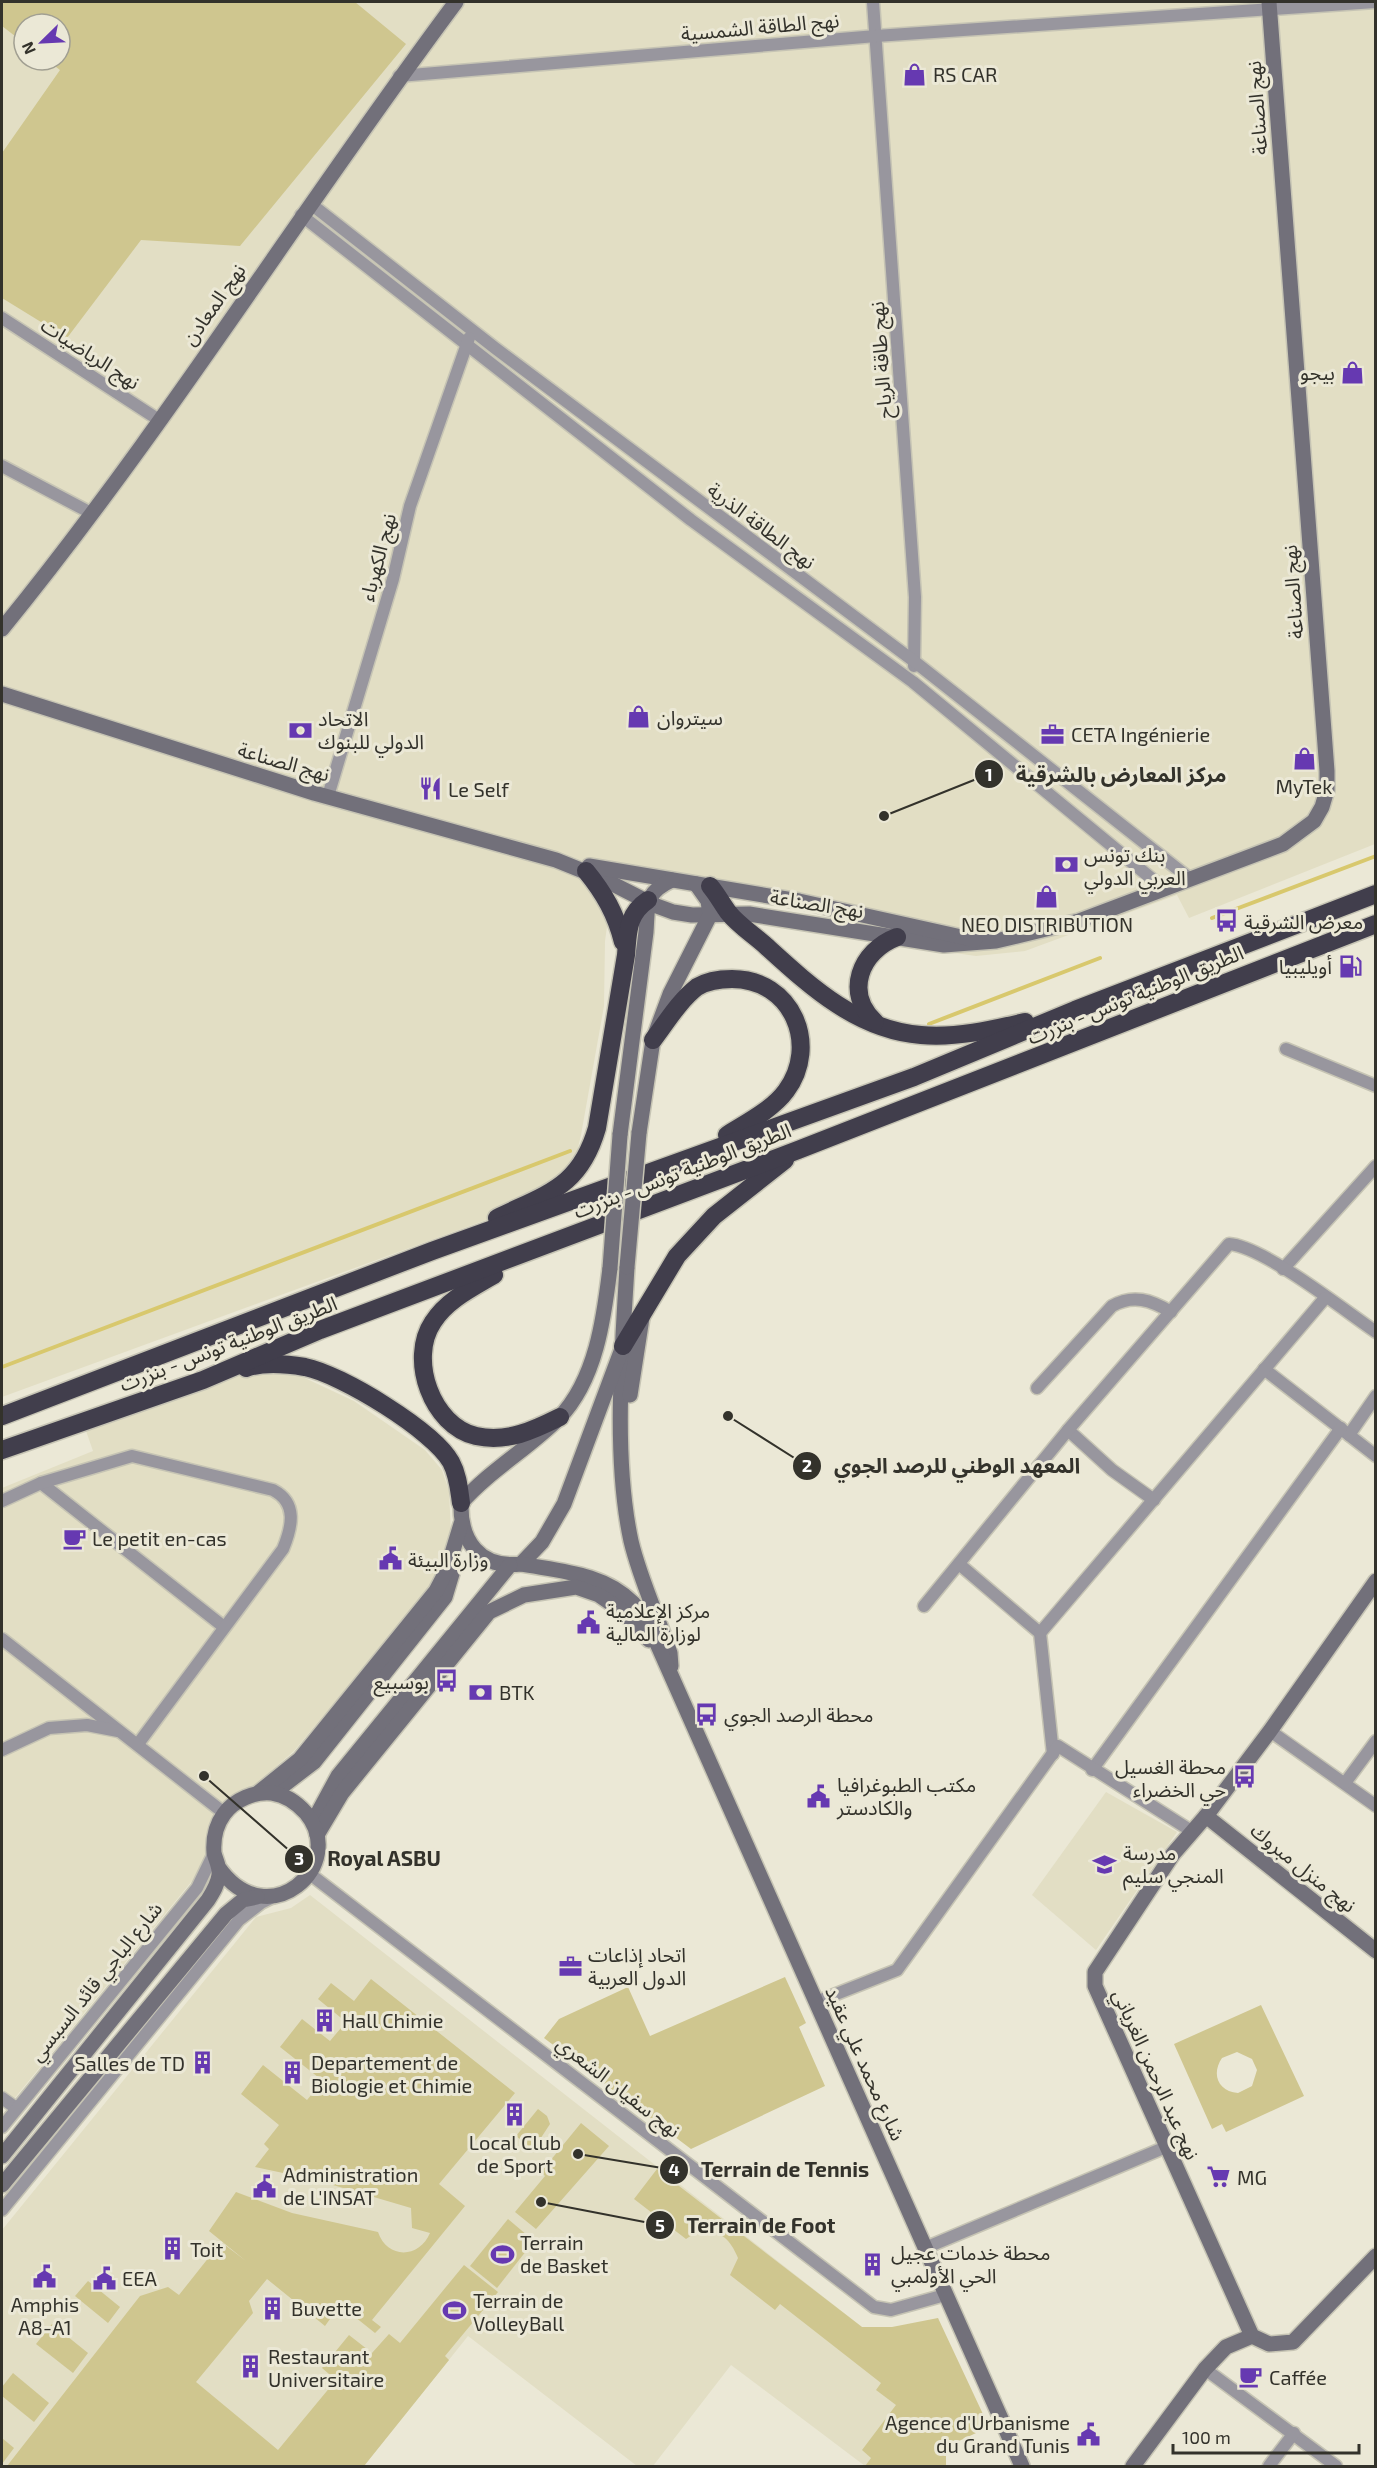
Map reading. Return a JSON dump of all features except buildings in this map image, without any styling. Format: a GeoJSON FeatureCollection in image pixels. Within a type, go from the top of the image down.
{"type":"FeatureCollection","features":[{"type":"Feature","properties":{"kind":"highway"},"geometry":{"type":"LineString","coordinates":[[585,871],[602,891],[618,922],[626,955]]}},
{"type":"Feature","properties":{"kind":"highway"},"geometry":{"type":"LineString","coordinates":[[703,885],[729,913],[812,988],[856,1015],[879,1025],[918,1035],[937,1036],[972,1033],[1075,1010]]}},
{"type":"Feature","properties":{"kind":"highway","name":"الطريق الوطنية تونس - بنزرت"},"geometry":{"type":"LineString","coordinates":[[2,1416],[432,1251],[488,1233],[689,1156],[914,1077],[1075,1010],[1376,894]]}},
{"type":"Feature","properties":{"kind":"highway"},"geometry":{"type":"LineString","coordinates":[[432,1251],[555,1189],[580,1168],[590,1151],[597,1128],[630,918],[648,900]]}},
{"type":"Feature","properties":{"kind":"highway","name":"الطريق الوطنية تونس - بنزرت"},"geometry":{"type":"LineString","coordinates":[[2,1450],[203,1380],[320,1330],[517,1258],[798,1150],[1376,924]]}},
{"type":"Feature","properties":{"kind":"highway"},"geometry":{"type":"LineString","coordinates":[[879,1025],[860,1003],[859,975],[864,962],[873,950],[897,938]]}},
{"type":"Feature","properties":{"kind":"highway"},"geometry":{"type":"LineString","coordinates":[[652,1040],[698,986],[714,980],[745,979],[760,983],[776,993],[797,1019],[802,1037],[801,1061],[785,1093],[745,1123],[689,1156]]}},
{"type":"Feature","properties":{"kind":"highway"},"geometry":{"type":"LineString","coordinates":[[623,1346],[677,1256],[714,1216],[798,1150]]}},
{"type":"Feature","properties":{"kind":"highway"},"geometry":{"type":"LineString","coordinates":[[517,1258],[448,1305],[431,1324],[424,1346],[424,1377],[441,1411],[456,1426],[475,1436],[515,1436],[560,1417]]}},
{"type":"Feature","properties":{"kind":"highway"},"geometry":{"type":"LineString","coordinates":[[203,1380],[225,1376],[256,1365],[282,1365],[305,1367],[350,1386],[415,1426],[435,1443],[451,1461],[457,1476],[461,1503]]}},
{"type":"Feature","properties":{"kind":"street","name":"نهج المعادن"},"geometry":{"type":"LineString","coordinates":[[2,628],[159,420],[399,76],[456,2]]}},
{"type":"Feature","properties":{"kind":"street","name":"نهج طاقة الرياح"},"geometry":{"type":"LineString","coordinates":[[873,2],[915,597],[915,662],[912,682]]}},
{"type":"Feature","properties":{"kind":"street","name":"نهج الطاقة الشمسية"},"geometry":{"type":"LineString","coordinates":[[399,76],[1269,5],[1375,2]]}},
{"type":"Feature","properties":{"kind":"street","name":"نهج الصناعة"},"geometry":{"type":"LineString","coordinates":[[2,694],[328,796],[556,860],[673,912],[710,915],[729,913],[792,920],[944,945],[1027,935],[1079,921],[1282,844],[1299,834],[1314,821],[1322,807],[1327,771],[1269,5]]}},
{"type":"Feature","properties":{"kind":"street","name":"نهج الطاقة الذرية"},"geometry":{"type":"LineString","coordinates":[[306,210],[915,662],[1189,878]]}},
{"type":"Feature","properties":{"kind":"street","name":"نهج الطاقة الذرية"},"geometry":{"type":"LineString","coordinates":[[306,210],[465,345],[691,520],[912,682],[1163,888]]}},
{"type":"Feature","properties":{"kind":"street","name":"نهج الرياضيات"},"geometry":{"type":"LineString","coordinates":[[2,318],[159,420]]}},
{"type":"Feature","properties":{"kind":"street","name":"نهج الكهرباء"},"geometry":{"type":"LineString","coordinates":[[328,796],[393,579],[410,506],[465,345],[472,331]]}},
{"type":"Feature","properties":{"kind":"street"},"geometry":{"type":"LineString","coordinates":[[2,466],[91,513]]}},
{"type":"Feature","properties":{"kind":"street","name":"نهج الصناعة"},"geometry":{"type":"LineString","coordinates":[[556,860],[798,900],[981,941]]}},
{"type":"Feature","properties":{"kind":"street"},"geometry":{"type":"LineString","coordinates":[[266,1793],[300,1758],[436,1591],[453,1552],[460,1524],[461,1503],[477,1484],[560,1417],[589,1368],[599,1340],[610,1268],[620,1135],[646,932],[648,900],[661,885],[672,880]]}},
{"type":"Feature","properties":{"kind":"street"},"geometry":{"type":"LineString","coordinates":[[672,1675],[670,1653],[632,1543],[625,1500],[622,1449],[623,1346],[627,1267],[639,1133],[652,1040],[670,994],[710,915],[703,885]]}},
{"type":"Feature","properties":{"kind":"street"},"geometry":{"type":"LineString","coordinates":[[1286,1048],[1376,1086]]}},
{"type":"Feature","properties":{"kind":"street"},"geometry":{"type":"LineString","coordinates":[[1283,1269],[1376,1166]]}},
{"type":"Feature","properties":{"kind":"street"},"geometry":{"type":"LineString","coordinates":[[924,1606],[1068,1430],[1229,1244],[1240,1245],[1283,1269],[1376,1332]]}},
{"type":"Feature","properties":{"kind":"street"},"geometry":{"type":"LineString","coordinates":[[1040,1633],[1325,1298]]}},
{"type":"Feature","properties":{"kind":"street"},"geometry":{"type":"LineString","coordinates":[[1036,1388],[1112,1306],[1123,1300],[1137,1299],[1154,1302],[1171,1312]]}},
{"type":"Feature","properties":{"kind":"street"},"geometry":{"type":"LineString","coordinates":[[622,1449],[644,1310]]}},
{"type":"Feature","properties":{"kind":"street"},"geometry":{"type":"LineString","coordinates":[[2,2210],[239,1920],[261,1903],[294,1889],[310,1874],[317,1855],[315,1828],[338,1776],[515,1565],[542,1542],[564,1504],[623,1346]]}},
{"type":"Feature","properties":{"kind":"street"},"geometry":{"type":"LineString","coordinates":[[1264,1369],[1376,1456]]}},
{"type":"Feature","properties":{"kind":"street"},"geometry":{"type":"LineString","coordinates":[[1092,1770],[1345,1431],[1376,1396]]}},
{"type":"Feature","properties":{"kind":"street"},"geometry":{"type":"LineString","coordinates":[[1068,1430],[1112,1470],[1154,1500]]}},
{"type":"Feature","properties":{"kind":"street"},"geometry":{"type":"LineString","coordinates":[[2,1501],[41,1483],[132,1456],[273,1490],[282,1495],[289,1504],[292,1516],[291,1529],[283,1549],[138,1744]]}},
{"type":"Feature","properties":{"kind":"street"},"geometry":{"type":"LineString","coordinates":[[41,1483],[224,1627]]}},
{"type":"Feature","properties":{"kind":"street"},"geometry":{"type":"LineString","coordinates":[[460,1524],[467,1540],[480,1554],[496,1563],[586,1576],[603,1582],[632,1603],[651,1630],[658,1650],[672,1675]]}},
{"type":"Feature","properties":{"kind":"street"},"geometry":{"type":"LineString","coordinates":[[959,1564],[1040,1633],[1053,1754]]}},
{"type":"Feature","properties":{"kind":"street","name":"نهج عبد الرحمن الغرياني"},"geometry":{"type":"LineString","coordinates":[[1252,2336],[1095,1986],[1095,1972],[1173,1854],[1206,1816],[1270,1731],[1376,1581]]}},
{"type":"Feature","properties":{"kind":"street"},"geometry":{"type":"LineString","coordinates":[[315,1828],[437,1673],[483,1618],[499,1606],[543,1590],[576,1587],[599,1595],[622,1611],[658,1650]]}},
{"type":"Feature","properties":{"kind":"street"},"geometry":{"type":"LineString","coordinates":[[2,1639],[224,1813]]}},
{"type":"Feature","properties":{"kind":"street","name":"شارع محمد علي عقيد"},"geometry":{"type":"LineString","coordinates":[[672,1675],[1022,2466]]}},
{"type":"Feature","properties":{"kind":"street"},"geometry":{"type":"LineString","coordinates":[[2,1750],[49,1728],[87,1725],[122,1732]]}},
{"type":"Feature","properties":{"kind":"street"},"geometry":{"type":"LineString","coordinates":[[1270,1731],[1376,1806]]}},
{"type":"Feature","properties":{"kind":"street"},"geometry":{"type":"LineString","coordinates":[[1345,1783],[1376,1741]]}},
{"type":"Feature","properties":{"kind":"street"},"geometry":{"type":"LineString","coordinates":[[816,2002],[897,1970],[1058,1746],[1092,1770],[1192,1832]]}},
{"type":"Feature","properties":{"kind":"street"},"geometry":{"type":"LineString","coordinates":[[274,1897],[257,1896],[242,1891],[229,1882],[219,1868],[214,1853],[215,1832],[224,1813],[239,1800],[266,1793],[297,1802],[315,1828]]}},
{"type":"Feature","properties":{"kind":"street","name":"نهج منزل مبروك"},"geometry":{"type":"LineString","coordinates":[[1206,1816],[1376,1952]]}},
{"type":"Feature","properties":{"kind":"street","name":"شارع الباجي قائد السبسي"},"geometry":{"type":"LineString","coordinates":[[2,2125],[197,1888],[214,1853]]}},
{"type":"Feature","properties":{"kind":"street"},"geometry":{"type":"LineString","coordinates":[[2,2156],[208,1900],[216,1887],[219,1868]]}},
{"type":"Feature","properties":{"kind":"street","name":"نهج سفيان الشعري"},"geometry":{"type":"LineString","coordinates":[[310,1874],[874,2307],[891,2310],[945,2295]]}},
{"type":"Feature","properties":{"kind":"street"},"geometry":{"type":"LineString","coordinates":[[2,2185],[226,1914],[243,1900],[257,1896]]}},
{"type":"Feature","properties":{"kind":"street"},"geometry":{"type":"LineString","coordinates":[[2,2098],[16,2108]]}},
{"type":"Feature","properties":{"kind":"street"},"geometry":{"type":"LineString","coordinates":[[925,2248],[1166,2147]]}},
{"type":"Feature","properties":{"kind":"street"},"geometry":{"type":"LineString","coordinates":[[1133,2466],[1205,2368],[1226,2347],[1252,2336],[1269,2344],[1293,2342],[1376,2256]]}},
{"type":"Feature","properties":{"kind":"street"},"geometry":{"type":"LineString","coordinates":[[1205,2368],[1336,2466]]}},
{"type":"Feature","properties":{"kind":"street"},"geometry":{"type":"LineString","coordinates":[[1269,2466],[1294,2433]]}},
{"type":"Feature","properties":{"kind":"shaded area"},"geometry":{"type":"Polygon","coordinates":[[[2,2],[1375,2],[1375,844],[1189,918],[1177,895],[1025,951],[976,956],[912,947],[913,921],[699,877],[616,863],[605,941],[604,1006],[581,1135],[568,1190],[2,1397],[2,2]]]}},
{"type":"Feature","properties":{"kind":"shaded area"},"geometry":{"type":"Polygon","coordinates":[[[2,2],[355,2],[406,44],[240,246],[141,240],[67,338],[2,298],[2,153],[59,72],[72,72],[72,12],[12,12],[12,34],[2,26],[2,2]]]}},
{"type":"Feature","properties":{"kind":"shaded area"},"geometry":{"type":"Polygon","coordinates":[[[242,1373],[294,1373],[354,1401],[425,1450],[442,1470],[449,1491],[451,1534],[445,1563],[433,1584],[294,1751],[256,1784],[240,1791],[217,1814],[207,1831],[208,1850],[192,1881],[14,2099],[2,2089],[2,1488],[93,1451],[85,1428],[242,1373]]]}},
{"type":"Feature","properties":{"kind":"shaded area","name":"مدرسة المنجي سليم"},"geometry":{"type":"Polygon","coordinates":[[[1106,1792],[1177,1832],[1096,1950],[1032,1895],[1106,1792]]]}},
{"type":"Feature","properties":{"kind":"shaded area"},"geometry":{"type":"Polygon","coordinates":[[[310,1895],[931,2381],[865,2466],[731,2365],[653,2466],[637,2466],[468,2336],[364,2466],[2,2466],[2,2230],[256,1917],[291,1908],[310,1895]]]}},
{"type":"Feature","properties":{"kind":"shaded area"},"geometry":{"type":"Polygon","coordinates":[[[785,1977],[806,2023],[799,2027],[825,2086],[691,2149],[544,2038],[559,2019],[628,1987],[650,2036],[785,1977]]]}},
{"type":"Feature","properties":{"kind":"shaded area"},"geometry":{"type":"Polygon","coordinates":[[[371,1979],[515,2093],[439,2184],[465,2206],[372,2320],[381,2327],[375,2333],[340,2305],[325,2326],[267,2279],[249,2301],[253,2313],[196,2382],[278,2450],[336,2380],[322,2368],[349,2335],[372,2353],[389,2334],[400,2343],[464,2265],[498,2292],[445,2356],[449,2360],[364,2466],[7,2466],[140,2296],[168,2287],[179,2295],[221,2242],[246,2261],[209,2231],[236,2192],[292,2213],[378,2232],[382,2241],[396,2251],[411,2251],[425,2242],[430,2233],[412,2228],[411,2208],[316,2180],[255,2167],[269,2149],[264,2144],[279,2125],[241,2094],[263,2065],[307,2100],[323,2081],[280,2047],[302,2019],[330,2041],[346,2022],[318,1999],[331,1983],[354,2001],[371,1979]]]}},
{"type":"Feature","properties":{"kind":"shaded area"},"geometry":{"type":"Polygon","coordinates":[[[1261,2005],[1304,2096],[1226,2132],[1222,2124],[1212,2129],[1174,2044],[1261,2005]],[[1237,2052],[1222,2058],[1217,2070],[1218,2081],[1231,2092],[1238,2093],[1252,2086],[1257,2070],[1252,2059],[1237,2052]]]}},
{"type":"Feature","properties":{"kind":"shaded area"},"geometry":{"type":"Polygon","coordinates":[[[538,2109],[547,2116],[550,2124],[533,2150],[516,2136],[538,2109]]]}},
{"type":"Feature","properties":{"kind":"shaded area"},"geometry":{"type":"Polygon","coordinates":[[[581,2123],[609,2146],[536,2229],[515,2212],[545,2176],[541,2172],[581,2123]]]}},
{"type":"Feature","properties":{"kind":"shaded area"},"geometry":{"type":"Polygon","coordinates":[[[657,2169],[862,2327],[892,2327],[938,2318],[989,2427],[946,2447],[946,2466],[865,2466],[871,2458],[862,2450],[896,2405],[876,2390],[881,2383],[780,2304],[775,2310],[730,2275],[738,2258],[732,2246],[720,2234],[701,2229],[686,2239],[634,2199],[657,2169]]]}},
{"type":"Feature","properties":{"kind":"shaded area","name":"Terrain de Basket"},"geometry":{"type":"Polygon","coordinates":[[[508,2219],[534,2241],[497,2288],[470,2266],[508,2219]]]}},
{"type":"Feature","properties":{"kind":"shaded area"},"geometry":{"type":"Polygon","coordinates":[[[88,2281],[120,2307],[108,2323],[75,2296],[88,2281]]]}},
{"type":"Feature","properties":{"kind":"shaded area"},"geometry":{"type":"Polygon","coordinates":[[[52,2324],[88,2353],[73,2373],[36,2344],[52,2324]]]}},
{"type":"Feature","properties":{"kind":"shaded area"},"geometry":{"type":"Polygon","coordinates":[[[13,2373],[49,2403],[34,2422],[2,2396],[2,2387],[13,2373]]]}},
{"type":"Feature","properties":{"kind":"shaded area"},"geometry":{"type":"Polygon","coordinates":[[[2,2438],[14,2448],[2,2464],[2,2438]]]}},
{"type":"Feature","properties":{"kind":"waterway"},"geometry":{"type":"LineString","coordinates":[[1212,918],[1376,856]]}},
{"type":"Feature","properties":{"kind":"waterway"},"geometry":{"type":"LineString","coordinates":[[929,1024],[1100,958]]}},
{"type":"Feature","properties":{"kind":"waterway"},"geometry":{"type":"LineString","coordinates":[[2,1367],[570,1151]]}},
{"type":"Feature","properties":{"kind":"place","name":"RS CAR"},"geometry":{"type":"Point","coordinates":[915,74]}},
{"type":"Feature","properties":{"kind":"place","name":"بيجو"},"geometry":{"type":"Point","coordinates":[1353,372]}},
{"type":"Feature","properties":{"kind":"place","name":"سيتروان"},"geometry":{"type":"Point","coordinates":[639,717]}},
{"type":"Feature","properties":{"kind":"place","name":"الاتحاد الدولي للبنوك"},"geometry":{"type":"Point","coordinates":[300,730]}},
{"type":"Feature","properties":{"kind":"place","name":"CETA Ingénierie"},"geometry":{"type":"Point","coordinates":[1053,734]}},
{"type":"Feature","properties":{"kind":"place","name":"MyTek"},"geometry":{"type":"Point","coordinates":[1304,759]}},
{"type":"Feature","properties":{"kind":"place","name":"Le Self"},"geometry":{"type":"Point","coordinates":[430,789]}},
{"type":"Feature","properties":{"kind":"place","name":"مركز المعارض بالشرقية"},"geometry":{"type":"Point","coordinates":[884,816]}},
{"type":"Feature","properties":{"kind":"place","name":"بنك تونس العربي الدولي"},"geometry":{"type":"Point","coordinates":[1066,865]}},
{"type":"Feature","properties":{"kind":"place","name":"NEO DISTRIBUTION"},"geometry":{"type":"Point","coordinates":[1047,896]}},
{"type":"Feature","properties":{"kind":"place","name":"معرض الشرقية"},"geometry":{"type":"Point","coordinates":[1226,921]}},
{"type":"Feature","properties":{"kind":"place","name":"أويليبيا"},"geometry":{"type":"Point","coordinates":[1350,966]}},
{"type":"Feature","properties":{"kind":"place","name":"المعهد الوطني للرصد الجوي"},"geometry":{"type":"Point","coordinates":[728,1416]}},
{"type":"Feature","properties":{"kind":"place","name":"Le petit en-cas"},"geometry":{"type":"Point","coordinates":[74,1538]}},
{"type":"Feature","properties":{"kind":"place","name":"وزارة البيئة"},"geometry":{"type":"Point","coordinates":[390,1559]}},
{"type":"Feature","properties":{"kind":"place","name":"مركز الإعلامية لوزارة المالية"},"geometry":{"type":"Point","coordinates":[588,1622]}},
{"type":"Feature","properties":{"kind":"place","name":"بوسبيع"},"geometry":{"type":"Point","coordinates":[447,1681]}},
{"type":"Feature","properties":{"kind":"place","name":"BTK"},"geometry":{"type":"Point","coordinates":[481,1692]}},
{"type":"Feature","properties":{"kind":"place","name":"محطة الرصد الجوي"},"geometry":{"type":"Point","coordinates":[706,1714]}},
{"type":"Feature","properties":{"kind":"place","name":"Royal ASBU"},"geometry":{"type":"Point","coordinates":[204,1776]}},
{"type":"Feature","properties":{"kind":"place","name":"محطة الغسيل حي الخضراء"},"geometry":{"type":"Point","coordinates":[1244,1777]}},
{"type":"Feature","properties":{"kind":"place","name":"مكتب الطبوغرافيا والكادستر"},"geometry":{"type":"Point","coordinates":[819,1796]}},
{"type":"Feature","properties":{"kind":"place","name":"مدرسة المنجي سليم"},"geometry":{"type":"Point","coordinates":[1105,1864]}},
{"type":"Feature","properties":{"kind":"place","name":"اتحاد إذاعات الدول العربية"},"geometry":{"type":"Point","coordinates":[570,1966]}},
{"type":"Feature","properties":{"kind":"place","name":"Hall Chimie"},"geometry":{"type":"Point","coordinates":[324,2020]}},
{"type":"Feature","properties":{"kind":"place","name":"Salles de TD"},"geometry":{"type":"Point","coordinates":[203,2063]}},
{"type":"Feature","properties":{"kind":"place","name":"Departement de Biologie et Chimie"},"geometry":{"type":"Point","coordinates":[293,2073]}},
{"type":"Feature","properties":{"kind":"place","name":"Local Club de Sport"},"geometry":{"type":"Point","coordinates":[515,2114]}},
{"type":"Feature","properties":{"kind":"place","name":"Terrain de Tennis"},"geometry":{"type":"Point","coordinates":[578,2154]}},
{"type":"Feature","properties":{"kind":"place","name":"MG"},"geometry":{"type":"Point","coordinates":[1219,2177]}},
{"type":"Feature","properties":{"kind":"place","name":"Administration de L'INSAT"},"geometry":{"type":"Point","coordinates":[265,2186]}},
{"type":"Feature","properties":{"kind":"place","name":"Terrain de Foot"},"geometry":{"type":"Point","coordinates":[541,2202]}},
{"type":"Feature","properties":{"kind":"place","name":"Toit"},"geometry":{"type":"Point","coordinates":[172,2249]}},
{"type":"Feature","properties":{"kind":"place","name":"Terrain de Basket"},"geometry":{"type":"Point","coordinates":[502,2254]}},
{"type":"Feature","properties":{"kind":"place","name":"محطة خدمات عجيل الحي الأولمبي"},"geometry":{"type":"Point","coordinates":[873,2264]}},
{"type":"Feature","properties":{"kind":"place","name":"Amphis A8-A1"},"geometry":{"type":"Point","coordinates":[45,2277]}},
{"type":"Feature","properties":{"kind":"place","name":"EEA"},"geometry":{"type":"Point","coordinates":[104,2278]}},
{"type":"Feature","properties":{"kind":"place","name":"Buvette"},"geometry":{"type":"Point","coordinates":[273,2308]}},
{"type":"Feature","properties":{"kind":"place","name":"Terrain de VolleyBall"},"geometry":{"type":"Point","coordinates":[455,2311]}},
{"type":"Feature","properties":{"kind":"place","name":"Restaurant Universitaire"},"geometry":{"type":"Point","coordinates":[250,2367]}},
{"type":"Feature","properties":{"kind":"place","name":"Caffée"},"geometry":{"type":"Point","coordinates":[1251,2377]}},
{"type":"Feature","properties":{"kind":"place","name":"Agence d'Urbanisme du Grand Tunis"},"geometry":{"type":"Point","coordinates":[1088,2434]}}]}
